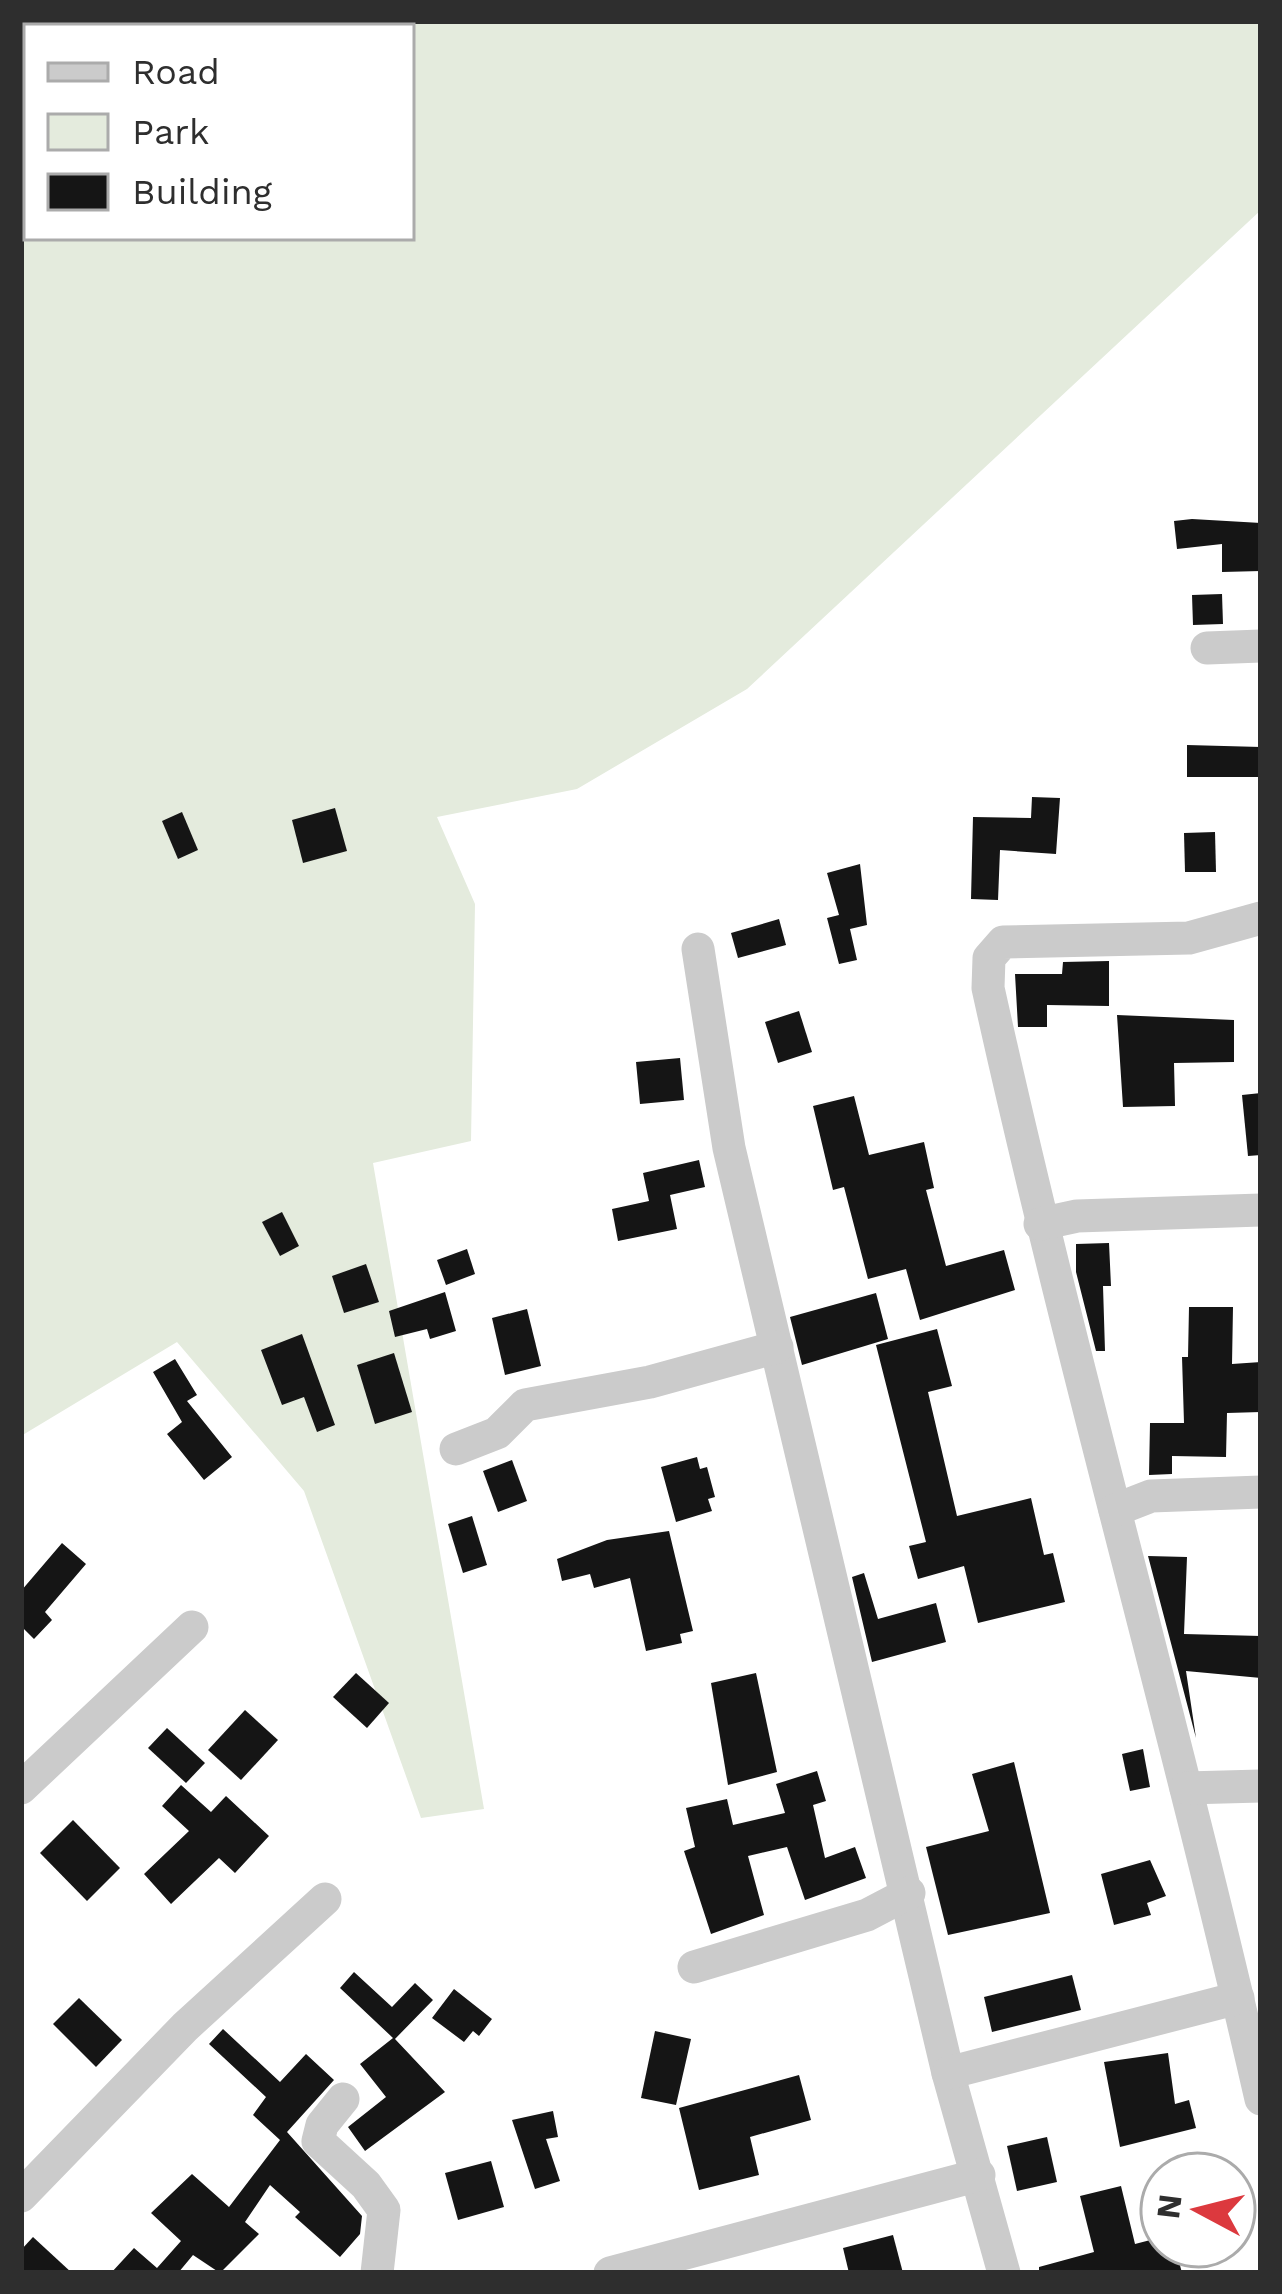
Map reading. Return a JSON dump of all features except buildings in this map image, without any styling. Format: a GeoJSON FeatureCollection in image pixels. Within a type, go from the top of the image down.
{"type":"FeatureCollection","features":[{"type":"Feature","properties":{"kind":"street"},"geometry":{"type":"LineString","coordinates":[[1207,648],[1261,646]]}},
{"type":"Feature","properties":{"kind":"street"},"geometry":{"type":"LineString","coordinates":[[1258,2077],[1040,1224],[988,988],[989,958],[1003,942],[1189,938],[1261,918]]}},
{"type":"Feature","properties":{"kind":"street"},"geometry":{"type":"LineString","coordinates":[[698,949],[729,1148],[948,2073],[1004,2273]]}},
{"type":"Feature","properties":{"kind":"street"},"geometry":{"type":"LineString","coordinates":[[1040,1224],[1077,1216],[1261,1210]]}},
{"type":"Feature","properties":{"kind":"street"},"geometry":{"type":"LineString","coordinates":[[456,1449],[497,1433],[525,1405],[650,1382],[776,1347]]}},
{"type":"Feature","properties":{"kind":"street"},"geometry":{"type":"LineString","coordinates":[[1115,1510],[1151,1496],[1261,1492]]}},
{"type":"Feature","properties":{"kind":"street"},"geometry":{"type":"LineString","coordinates":[[21,1788],[192,1627]]}},
{"type":"Feature","properties":{"kind":"street"},"geometry":{"type":"LineString","coordinates":[[1186,1788],[1261,1786]]}},
{"type":"Feature","properties":{"kind":"street"},"geometry":{"type":"LineString","coordinates":[[694,1967],[867,1915],[909,1893]]}},
{"type":"Feature","properties":{"kind":"street"},"geometry":{"type":"LineString","coordinates":[[21,2196],[185,2027],[326,1899]]}},
{"type":"Feature","properties":{"kind":"street"},"geometry":{"type":"LineString","coordinates":[[948,2073],[1238,1998]]}},
{"type":"Feature","properties":{"kind":"street"},"geometry":{"type":"LineString","coordinates":[[343,2099],[322,2125],[318,2141],[366,2185],[384,2210],[376,2273]]}},
{"type":"Feature","properties":{"kind":"street"},"geometry":{"type":"LineString","coordinates":[[610,2273],[979,2176]]}},
{"type":"Feature","properties":{"kind":"green space"},"geometry":{"type":"Polygon","coordinates":[[[21,21],[1261,21],[1261,210],[747,689],[577,789],[437,817],[475,904],[471,1141],[373,1163],[484,1809],[421,1818],[304,1491],[177,1342],[21,1436],[21,21]]]}}]}
